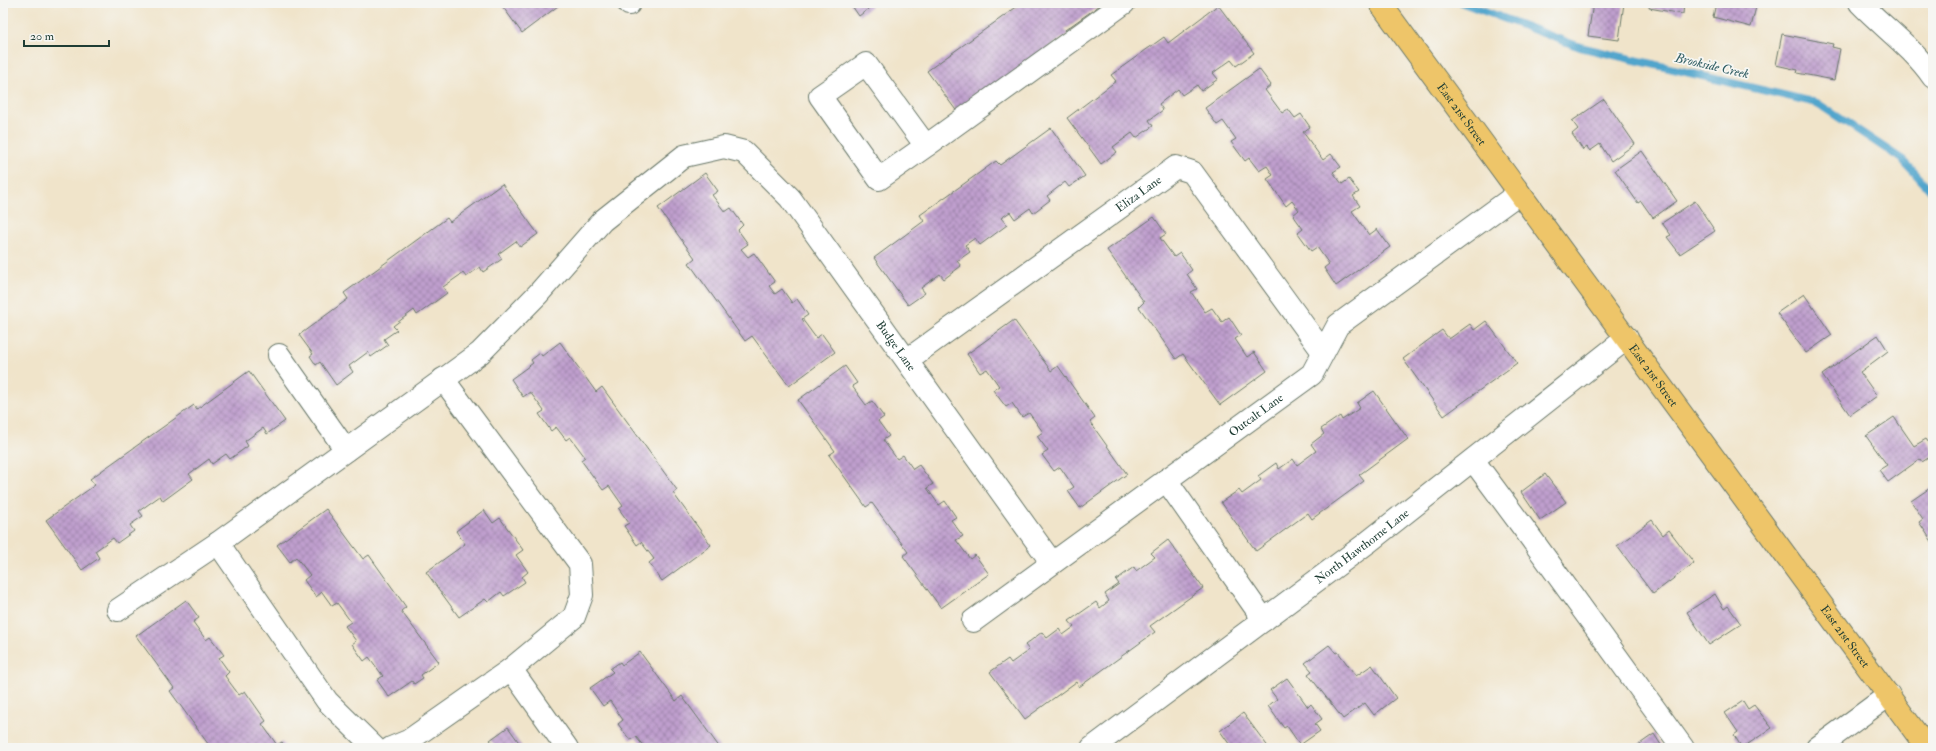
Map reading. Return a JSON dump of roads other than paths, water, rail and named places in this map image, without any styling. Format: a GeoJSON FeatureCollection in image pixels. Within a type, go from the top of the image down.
{"type":"FeatureCollection","features":[{"type":"Feature","properties":{"kind":"main road","name":"East 21st Street"},"geometry":{"type":"LineString","coordinates":[[1380,3],[1927,748]]}},
{"type":"Feature","properties":{"kind":"street"},"geometry":{"type":"LineString","coordinates":[[926,146],[866,64],[820,96],[879,179],[926,146],[1124,3]]}},
{"type":"Feature","properties":{"kind":"street"},"geometry":{"type":"LineString","coordinates":[[1860,3],[1926,67],[1933,77]]}},
{"type":"Feature","properties":{"kind":"street","name":"Budge Lane"},"geometry":{"type":"LineString","coordinates":[[443,379],[480,352],[538,294],[602,221],[684,156],[724,146],[744,152],[790,198],[1052,563]]}},
{"type":"Feature","properties":{"kind":"street","name":"Eliza Lane"},"geometry":{"type":"LineString","coordinates":[[907,360],[1176,167],[1192,172],[1323,352]]}},
{"type":"Feature","properties":{"kind":"street","name":"Outcalt Lane"},"geometry":{"type":"LineString","coordinates":[[973,621],[1312,374],[1338,325],[1519,193]]}},
{"type":"Feature","properties":{"kind":"street","name":"North Hawthorne Lane"},"geometry":{"type":"LineString","coordinates":[[1092,748],[1368,543],[1627,338]]}},
{"type":"Feature","properties":{"kind":"street"},"geometry":{"type":"LineString","coordinates":[[279,355],[346,450]]}},
{"type":"Feature","properties":{"kind":"street"},"geometry":{"type":"LineString","coordinates":[[118,610],[218,543],[443,379],[580,564],[582,595],[574,617],[511,669],[408,741],[391,748]]}},
{"type":"Feature","properties":{"kind":"street"},"geometry":{"type":"LineString","coordinates":[[1473,460],[1682,748]]}},
{"type":"Feature","properties":{"kind":"street"},"geometry":{"type":"LineString","coordinates":[[1166,480],[1264,620]]}},
{"type":"Feature","properties":{"kind":"street"},"geometry":{"type":"LineString","coordinates":[[218,543],[327,701],[375,748]]}},
{"type":"Feature","properties":{"kind":"street"},"geometry":{"type":"LineString","coordinates":[[511,669],[567,748]]}},
{"type":"Feature","properties":{"kind":"street"},"geometry":{"type":"LineString","coordinates":[[1817,748],[1889,695]]}},
{"type":"Feature","properties":{"kind":"waterway","name":"Brookside Creek"},"geometry":{"type":"LineString","coordinates":[[1463,3],[1580,47],[1817,103],[1903,160],[1933,193]]}}]}
